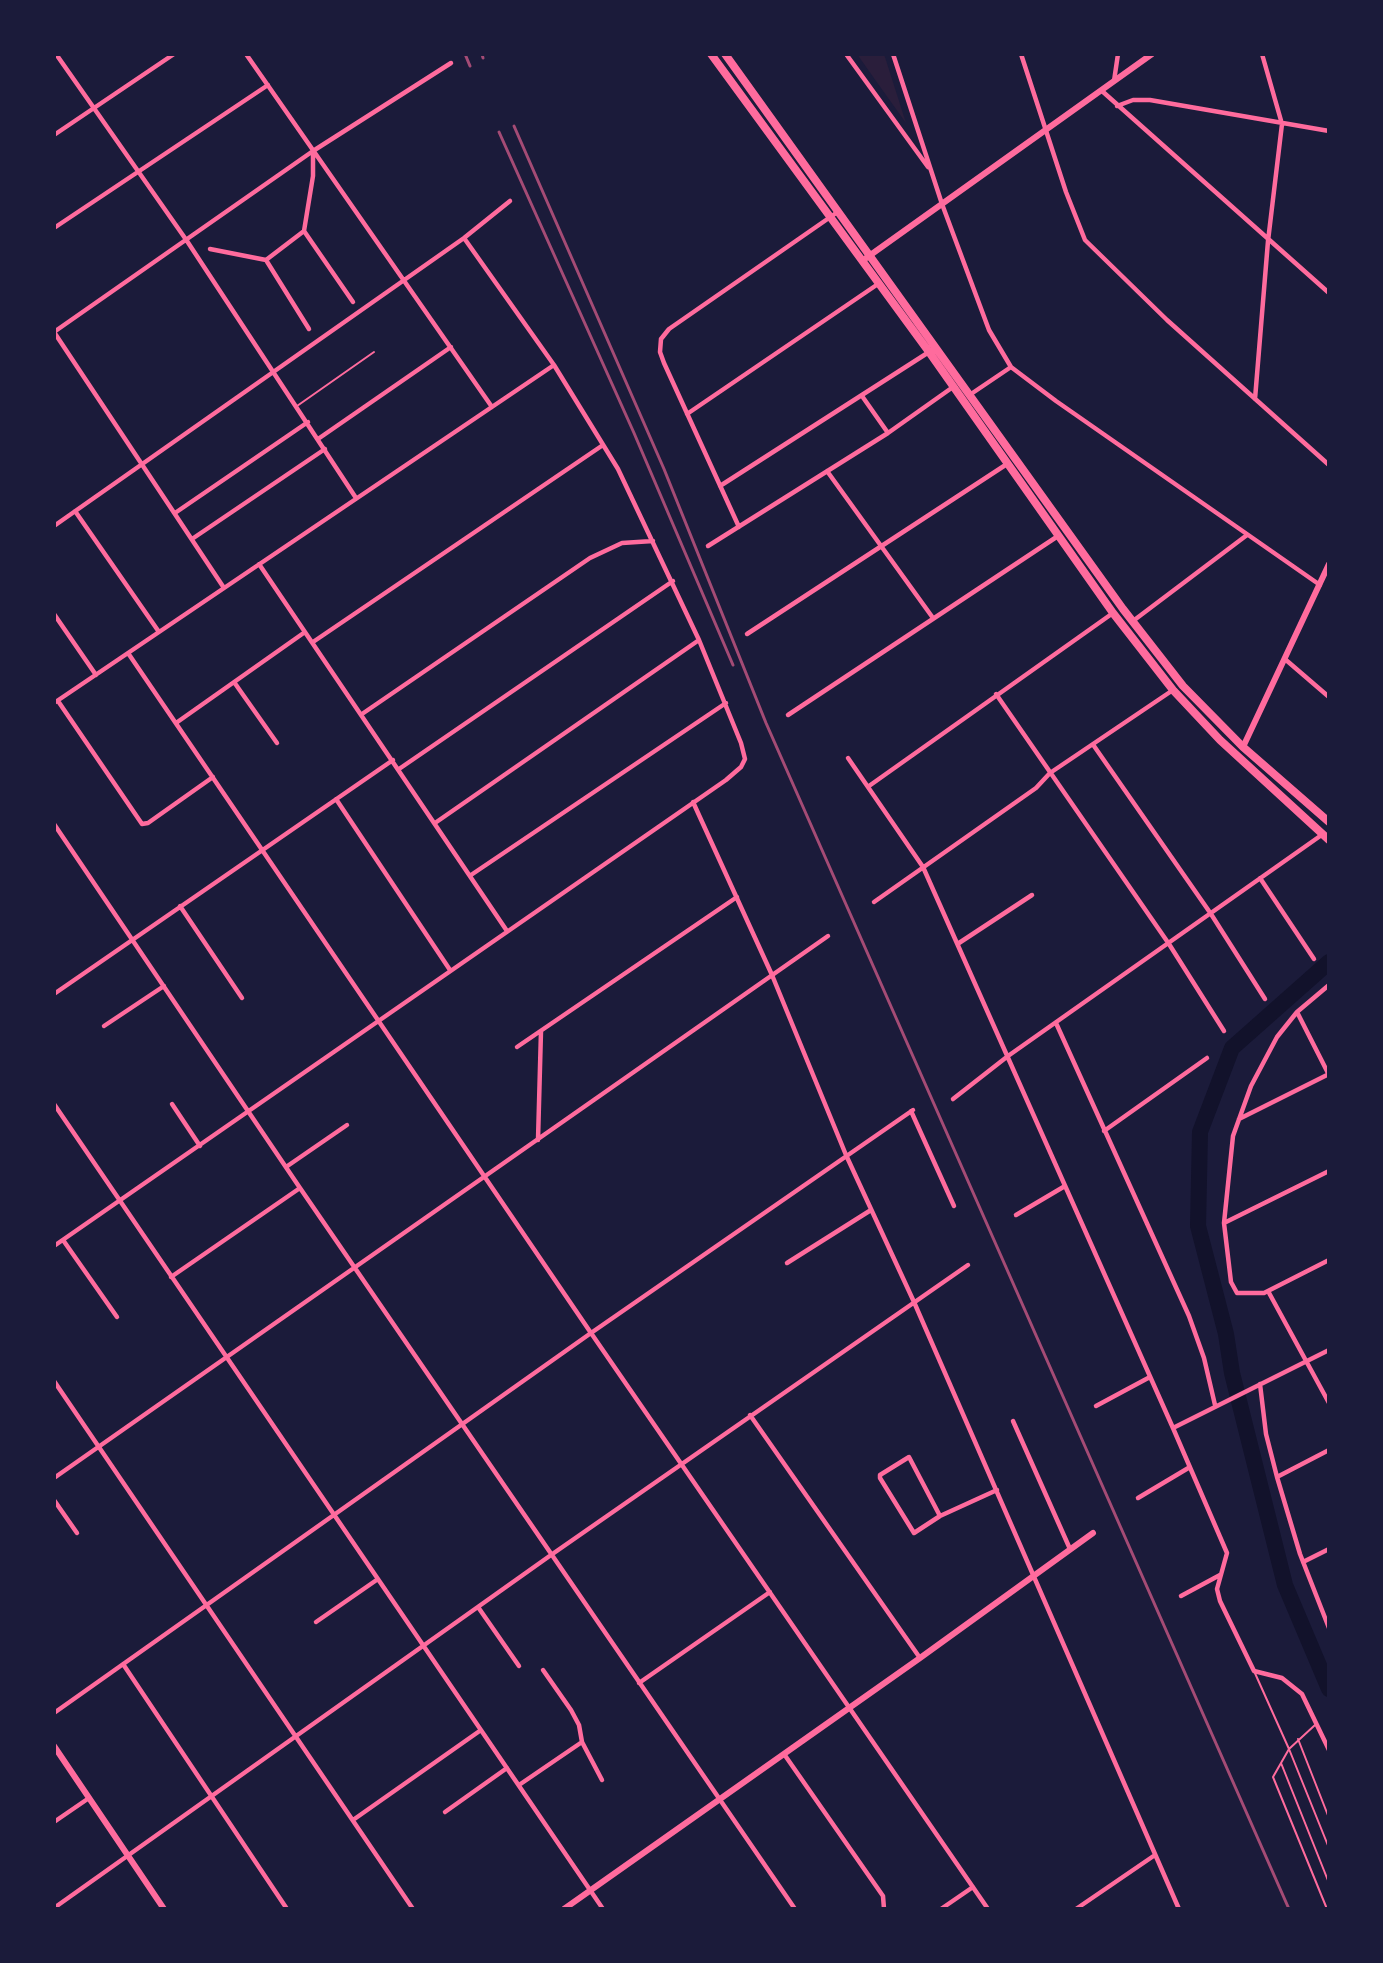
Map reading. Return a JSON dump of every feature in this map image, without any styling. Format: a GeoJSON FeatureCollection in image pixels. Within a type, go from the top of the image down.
{"type":"FeatureCollection","features":[{"type":"Feature","properties":{"kind":"main road"},"geometry":{"type":"LineString","coordinates":[[711,54],[928,352],[1113,613],[1173,690],[1220,740],[1326,837]]}},
{"type":"Feature","properties":{"kind":"main road"},"geometry":{"type":"LineString","coordinates":[[725,54],[1133,621],[1183,686],[1243,747],[1329,822]]}},
{"type":"Feature","properties":{"kind":"street"},"geometry":{"type":"LineString","coordinates":[[56,54],[187,241],[297,405],[356,498]]}},
{"type":"Feature","properties":{"kind":"street"},"geometry":{"type":"LineString","coordinates":[[54,135],[174,54]]}},
{"type":"Feature","properties":{"kind":"street"},"geometry":{"type":"LineString","coordinates":[[246,54],[492,407]]}},
{"type":"Feature","properties":{"kind":"street"},"geometry":{"type":"LineString","coordinates":[[846,54],[931,171]]}},
{"type":"Feature","properties":{"kind":"street"},"geometry":{"type":"LineString","coordinates":[[893,54],[942,204],[989,330],[1011,367],[1320,585]]}},
{"type":"Feature","properties":{"kind":"street"},"geometry":{"type":"LineString","coordinates":[[1021,54],[1066,192],[1085,240],[1115,272],[1329,465]]}},
{"type":"Feature","properties":{"kind":"street"},"geometry":{"type":"LineString","coordinates":[[1114,82],[1118,54]]}},
{"type":"Feature","properties":{"kind":"street"},"geometry":{"type":"LineString","coordinates":[[862,261],[1152,54]]}},
{"type":"Feature","properties":{"kind":"street"},"geometry":{"type":"LineString","coordinates":[[1255,399],[1268,241],[1282,124],[1262,54]]}},
{"type":"Feature","properties":{"kind":"street"},"geometry":{"type":"LineString","coordinates":[[225,588],[54,332],[313,151],[449,65]]}},
{"type":"Feature","properties":{"kind":"street"},"geometry":{"type":"LineString","coordinates":[[54,228],[268,85]]}},
{"type":"Feature","properties":{"kind":"street"},"geometry":{"type":"LineString","coordinates":[[1102,91],[1329,293]]}},
{"type":"Feature","properties":{"kind":"street"},"geometry":{"type":"LineString","coordinates":[[1117,106],[1141,99],[1329,131]]}},
{"type":"Feature","properties":{"kind":"street"},"geometry":{"type":"LineString","coordinates":[[266,260],[304,231],[313,176],[313,151]]}},
{"type":"Feature","properties":{"kind":"street"},"geometry":{"type":"LineString","coordinates":[[54,526],[464,238],[510,201]]}},
{"type":"Feature","properties":{"kind":"street"},"geometry":{"type":"LineString","coordinates":[[739,527],[660,352],[660,344],[664,334],[839,211]]}},
{"type":"Feature","properties":{"kind":"street"},"geometry":{"type":"LineString","coordinates":[[304,231],[353,302]]}},
{"type":"Feature","properties":{"kind":"street"},"geometry":{"type":"LineString","coordinates":[[54,1246],[735,773],[745,759],[726,704],[673,581],[603,445],[554,365],[464,238]]}},
{"type":"Feature","properties":{"kind":"street"},"geometry":{"type":"LineString","coordinates":[[210,249],[266,260],[309,329]]}},
{"type":"Feature","properties":{"kind":"street"},"geometry":{"type":"LineString","coordinates":[[687,414],[878,284]]}},
{"type":"Feature","properties":{"kind":"street"},"geometry":{"type":"LineString","coordinates":[[318,439],[451,347]]}},
{"type":"Feature","properties":{"kind":"street"},"geometry":{"type":"LineString","coordinates":[[720,486],[928,352]]}},
{"type":"Feature","properties":{"kind":"street"},"geometry":{"type":"LineString","coordinates":[[213,777],[144,824],[141,823],[56,702],[554,365]]}},
{"type":"Feature","properties":{"kind":"street"},"geometry":{"type":"LineString","coordinates":[[971,394],[1011,367]]}},
{"type":"Feature","properties":{"kind":"street"},"geometry":{"type":"LineString","coordinates":[[708,546],[888,433],[953,387]]}},
{"type":"Feature","properties":{"kind":"street"},"geometry":{"type":"LineString","coordinates":[[862,396],[888,433]]}},
{"type":"Feature","properties":{"kind":"street"},"geometry":{"type":"LineString","coordinates":[[175,513],[308,422]]}},
{"type":"Feature","properties":{"kind":"street"},"geometry":{"type":"LineString","coordinates":[[313,642],[603,445]]}},
{"type":"Feature","properties":{"kind":"street"},"geometry":{"type":"LineString","coordinates":[[192,538],[325,449]]}},
{"type":"Feature","properties":{"kind":"street"},"geometry":{"type":"LineString","coordinates":[[747,634],[1007,464]]}},
{"type":"Feature","properties":{"kind":"street"},"geometry":{"type":"LineString","coordinates":[[827,471],[933,618]]}},
{"type":"Feature","properties":{"kind":"street"},"geometry":{"type":"LineString","coordinates":[[75,511],[159,632]]}},
{"type":"Feature","properties":{"kind":"street"},"geometry":{"type":"LineString","coordinates":[[1133,621],[1247,535]]}},
{"type":"Feature","properties":{"kind":"street"},"geometry":{"type":"LineString","coordinates":[[788,715],[1058,536]]}},
{"type":"Feature","properties":{"kind":"street"},"geometry":{"type":"LineString","coordinates":[[362,714],[591,558],[622,543],[653,541]]}},
{"type":"Feature","properties":{"kind":"street"},"geometry":{"type":"LineString","coordinates":[[259,564],[507,931]]}},
{"type":"Feature","properties":{"kind":"street"},"geometry":{"type":"LineString","coordinates":[[1243,747],[1286,660],[1329,564]]}},
{"type":"Feature","properties":{"kind":"street"},"geometry":{"type":"LineString","coordinates":[[399,769],[673,581]]}},
{"type":"Feature","properties":{"kind":"street"},"geometry":{"type":"LineString","coordinates":[[869,786],[1113,613]]}},
{"type":"Feature","properties":{"kind":"street"},"geometry":{"type":"LineString","coordinates":[[54,614],[96,675]]}},
{"type":"Feature","properties":{"kind":"street"},"geometry":{"type":"LineString","coordinates":[[176,723],[305,632]]}},
{"type":"Feature","properties":{"kind":"street"},"geometry":{"type":"LineString","coordinates":[[435,822],[699,640]]}},
{"type":"Feature","properties":{"kind":"street"},"geometry":{"type":"LineString","coordinates":[[128,653],[484,1177],[988,1909]]}},
{"type":"Feature","properties":{"kind":"street"},"geometry":{"type":"LineString","coordinates":[[1286,660],[1329,697]]}},
{"type":"Feature","properties":{"kind":"street"},"geometry":{"type":"LineString","coordinates":[[234,682],[277,743]]}},
{"type":"Feature","properties":{"kind":"street"},"geometry":{"type":"LineString","coordinates":[[874,902],[1036,788],[1050,773],[1094,746],[1173,690]]}},
{"type":"Feature","properties":{"kind":"street"},"geometry":{"type":"LineString","coordinates":[[996,694],[1169,944],[1224,1030]]}},
{"type":"Feature","properties":{"kind":"street"},"geometry":{"type":"LineString","coordinates":[[471,875],[726,704]]}},
{"type":"Feature","properties":{"kind":"street"},"geometry":{"type":"LineString","coordinates":[[1094,746],[1211,914],[1265,999]]}},
{"type":"Feature","properties":{"kind":"street"},"geometry":{"type":"LineString","coordinates":[[848,758],[923,867],[959,943],[1227,1553],[1227,1562],[1220,1575],[1217,1590],[1220,1601],[1254,1671],[1282,1678],[1302,1694],[1318,1723],[1329,1750]]}},
{"type":"Feature","properties":{"kind":"street"},"geometry":{"type":"LineString","coordinates":[[54,994],[393,760]]}},
{"type":"Feature","properties":{"kind":"street"},"geometry":{"type":"LineString","coordinates":[[336,799],[450,970]]}},
{"type":"Feature","properties":{"kind":"street"},"geometry":{"type":"LineString","coordinates":[[693,802],[772,975],[846,1155],[914,1302],[1179,1909]]}},
{"type":"Feature","properties":{"kind":"street"},"geometry":{"type":"LineString","coordinates":[[54,824],[461,1424],[795,1909]]}},
{"type":"Feature","properties":{"kind":"street"},"geometry":{"type":"LineString","coordinates":[[54,839],[61,834]]}},
{"type":"Feature","properties":{"kind":"street"},"geometry":{"type":"LineString","coordinates":[[953,1099],[1008,1056],[1260,878],[1326,837]]}},
{"type":"Feature","properties":{"kind":"street"},"geometry":{"type":"LineString","coordinates":[[1260,878],[1314,959]]}},
{"type":"Feature","properties":{"kind":"street"},"geometry":{"type":"LineString","coordinates":[[959,943],[1032,895]]}},
{"type":"Feature","properties":{"kind":"street"},"geometry":{"type":"LineString","coordinates":[[517,1047],[737,897]]}},
{"type":"Feature","properties":{"kind":"street"},"geometry":{"type":"LineString","coordinates":[[180,906],[242,998]]}},
{"type":"Feature","properties":{"kind":"street"},"geometry":{"type":"LineString","coordinates":[[54,1478],[828,936]]}},
{"type":"Feature","properties":{"kind":"street"},"geometry":{"type":"LineString","coordinates":[[1329,985],[1297,1012],[1277,1036],[1263,1061],[1239,1119],[1228,1168],[1224,1223],[1227,1257],[1234,1288],[1242,1294],[1259,1294],[1268,1291],[1329,1260]]}},
{"type":"Feature","properties":{"kind":"street"},"geometry":{"type":"LineString","coordinates":[[104,1026],[164,986]]}},
{"type":"Feature","properties":{"kind":"street"},"geometry":{"type":"LineString","coordinates":[[1239,1119],[1329,1074],[1297,1012]]}},
{"type":"Feature","properties":{"kind":"street"},"geometry":{"type":"LineString","coordinates":[[1056,1023],[1189,1316],[1204,1358],[1215,1405]]}},
{"type":"Feature","properties":{"kind":"street"},"geometry":{"type":"LineString","coordinates":[[538,1140],[541,1031]]}},
{"type":"Feature","properties":{"kind":"street"},"geometry":{"type":"LineString","coordinates":[[1104,1131],[1207,1058]]}},
{"type":"Feature","properties":{"kind":"street"},"geometry":{"type":"LineString","coordinates":[[172,1104],[200,1146]]}},
{"type":"Feature","properties":{"kind":"street"},"geometry":{"type":"LineString","coordinates":[[55,1108],[603,1909]]}},
{"type":"Feature","properties":{"kind":"street"},"geometry":{"type":"LineString","coordinates":[[54,1713],[461,1424],[912,1110],[954,1206]]}},
{"type":"Feature","properties":{"kind":"street"},"geometry":{"type":"LineString","coordinates":[[286,1167],[347,1125]]}},
{"type":"Feature","properties":{"kind":"street"},"geometry":{"type":"LineString","coordinates":[[1224,1223],[1329,1171]]}},
{"type":"Feature","properties":{"kind":"street"},"geometry":{"type":"LineString","coordinates":[[1016,1215],[1065,1186]]}},
{"type":"Feature","properties":{"kind":"street"},"geometry":{"type":"LineString","coordinates":[[171,1277],[300,1188]]}},
{"type":"Feature","properties":{"kind":"street"},"geometry":{"type":"LineString","coordinates":[[787,1263],[871,1210]]}},
{"type":"Feature","properties":{"kind":"street"},"geometry":{"type":"LineString","coordinates":[[63,1240],[117,1317]]}},
{"type":"Feature","properties":{"kind":"street"},"geometry":{"type":"LineString","coordinates":[[54,1908],[750,1415],[968,1265]]}},
{"type":"Feature","properties":{"kind":"street"},"geometry":{"type":"LineString","coordinates":[[1268,1291],[1329,1403]]}},
{"type":"Feature","properties":{"kind":"street"},"geometry":{"type":"LineString","coordinates":[[1173,1428],[1329,1350]]}},
{"type":"Feature","properties":{"kind":"street"},"geometry":{"type":"LineString","coordinates":[[1096,1406],[1150,1377]]}},
{"type":"Feature","properties":{"kind":"street"},"geometry":{"type":"LineString","coordinates":[[54,1381],[413,1909]]}},
{"type":"Feature","properties":{"kind":"street"},"geometry":{"type":"LineString","coordinates":[[1260,1384],[1266,1434],[1277,1477],[1303,1562],[1329,1628]]}},
{"type":"Feature","properties":{"kind":"street"},"geometry":{"type":"LineString","coordinates":[[750,1415],[921,1658]]}},
{"type":"Feature","properties":{"kind":"street"},"geometry":{"type":"LineString","coordinates":[[1012,1421],[1070,1549]]}},
{"type":"Feature","properties":{"kind":"street"},"geometry":{"type":"LineString","coordinates":[[1277,1477],[1329,1450]]}},
{"type":"Feature","properties":{"kind":"street"},"geometry":{"type":"LineString","coordinates":[[940,1516],[910,1458],[906,1457],[880,1477],[911,1531],[916,1532],[940,1516],[997,1490]]}},
{"type":"Feature","properties":{"kind":"street"},"geometry":{"type":"LineString","coordinates":[[1138,1498],[1190,1467]]}},
{"type":"Feature","properties":{"kind":"street"},"geometry":{"type":"LineString","coordinates":[[54,1500],[76,1533]]}},
{"type":"Feature","properties":{"kind":"street"},"geometry":{"type":"LineString","coordinates":[[564,1909],[921,1658],[1093,1533]]}},
{"type":"Feature","properties":{"kind":"street"},"geometry":{"type":"LineString","coordinates":[[1303,1562],[1329,1549]]}},
{"type":"Feature","properties":{"kind":"street"},"geometry":{"type":"LineString","coordinates":[[1181,1596],[1220,1575]]}},
{"type":"Feature","properties":{"kind":"street"},"geometry":{"type":"LineString","coordinates":[[316,1622],[378,1579]]}},
{"type":"Feature","properties":{"kind":"street"},"geometry":{"type":"LineString","coordinates":[[639,1683],[770,1592]]}},
{"type":"Feature","properties":{"kind":"street"},"geometry":{"type":"LineString","coordinates":[[478,1607],[519,1666]]}},
{"type":"Feature","properties":{"kind":"street"},"geometry":{"type":"LineString","coordinates":[[123,1664],[287,1909]]}},
{"type":"Feature","properties":{"kind":"street"},"geometry":{"type":"LineString","coordinates":[[543,1670],[575,1718],[582,1742],[602,1780]]}},
{"type":"Feature","properties":{"kind":"street"},"geometry":{"type":"LineString","coordinates":[[353,1820],[481,1730]]}},
{"type":"Feature","properties":{"kind":"street"},"geometry":{"type":"LineString","coordinates":[[519,1785],[582,1742]]}},
{"type":"Feature","properties":{"kind":"street"},"geometry":{"type":"LineString","coordinates":[[54,1746],[164,1909]]}},
{"type":"Feature","properties":{"kind":"street"},"geometry":{"type":"LineString","coordinates":[[784,1754],[883,1896],[884,1909]]}},
{"type":"Feature","properties":{"kind":"street"},"geometry":{"type":"LineString","coordinates":[[445,1812],[507,1768]]}},
{"type":"Feature","properties":{"kind":"street"},"geometry":{"type":"LineString","coordinates":[[54,1822],[89,1798]]}},
{"type":"Feature","properties":{"kind":"street"},"geometry":{"type":"LineString","coordinates":[[1076,1909],[1155,1854]]}},
{"type":"Feature","properties":{"kind":"street"},"geometry":{"type":"LineString","coordinates":[[941,1909],[973,1887]]}},
{"type":"Feature","properties":{"kind":"lane"},"geometry":{"type":"LineString","coordinates":[[297,405],[374,352]]}},
{"type":"Feature","properties":{"kind":"lane"},"geometry":{"type":"LineString","coordinates":[[1254,1671],[1329,1848]]}},
{"type":"Feature","properties":{"kind":"lane"},"geometry":{"type":"LineString","coordinates":[[1318,1723],[1289,1749],[1273,1778],[1326,1909]]}},
{"type":"Feature","properties":{"kind":"lane"},"geometry":{"type":"LineString","coordinates":[[1298,1739],[1329,1818]]}},
{"type":"Feature","properties":{"kind":"lane"},"geometry":{"type":"LineString","coordinates":[[1281,1762],[1329,1883]]}},
{"type":"Feature","properties":{"kind":"shaded area"},"geometry":{"type":"Polygon","coordinates":[[[857,54],[884,54],[906,123],[876,81],[857,54]]]}},
{"type":"Feature","properties":{"kind":"waterway"},"geometry":{"type":"LineString","coordinates":[[1329,962],[1232,1048],[1200,1132],[1198,1226],[1285,1585],[1329,1689]]}},
{"type":"Feature","properties":{"kind":"railway"},"geometry":{"type":"LineString","coordinates":[[465,54],[470,66]]}},
{"type":"Feature","properties":{"kind":"railway"},"geometry":{"type":"LineString","coordinates":[[482,54],[483,58]]}},
{"type":"Feature","properties":{"kind":"railway"},"geometry":{"type":"LineString","coordinates":[[514,126],[664,469],[766,723],[1289,1909]]}},
{"type":"Feature","properties":{"kind":"railway"},"geometry":{"type":"LineString","coordinates":[[499,132],[634,433],[733,665]]}}]}
